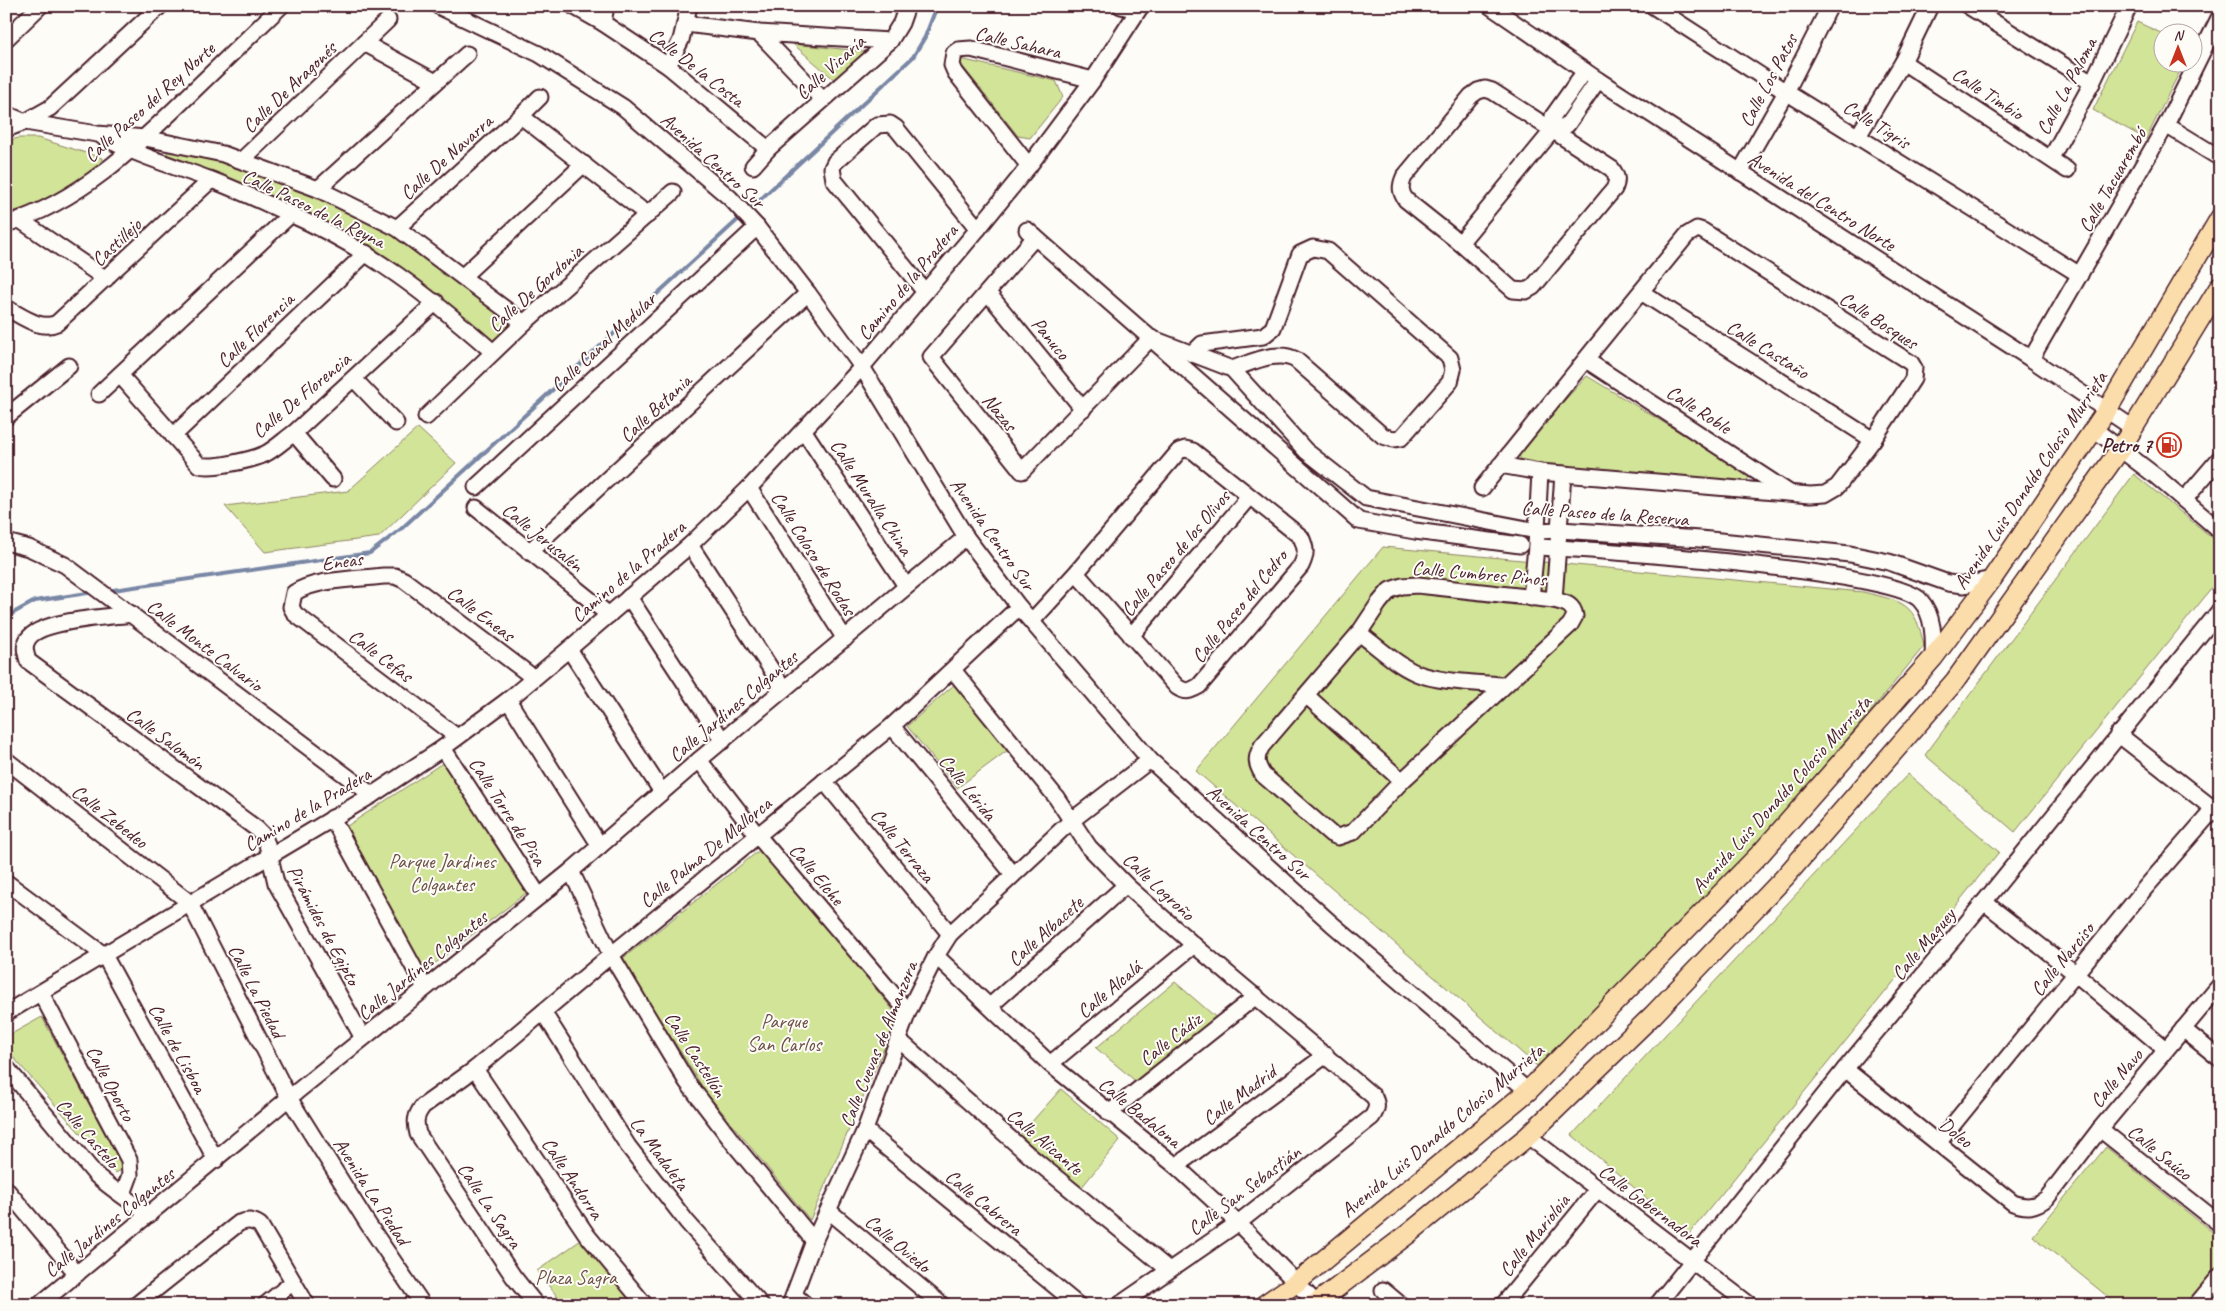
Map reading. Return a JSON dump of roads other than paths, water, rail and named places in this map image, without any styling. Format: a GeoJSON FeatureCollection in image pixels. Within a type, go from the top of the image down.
{"type":"FeatureCollection","features":[{"type":"Feature","properties":{"kind":"main road","name":"Avenida Luis Donaldo Colosio Murrieta"},"geometry":{"type":"LineString","coordinates":[[1264,1305],[1296,1283],[1528,1091],[1761,854],[1933,658],[1992,579],[2107,410],[2220,218]]}},
{"type":"Feature","properties":{"kind":"main road"},"geometry":{"type":"LineString","coordinates":[[1315,1304],[1408,1234],[1528,1136],[1653,1014],[1784,878],[1955,681],[2121,448],[2220,286]]}},
{"type":"Feature","properties":{"kind":"street"},"geometry":{"type":"LineString","coordinates":[[6,39],[40,6]]}},
{"type":"Feature","properties":{"kind":"street"},"geometry":{"type":"LineString","coordinates":[[6,129],[50,108],[159,6]]}},
{"type":"Feature","properties":{"kind":"street","name":"Calle Paseo del Rey Norte"},"geometry":{"type":"LineString","coordinates":[[13,222],[82,188],[130,152],[281,6]]}},
{"type":"Feature","properties":{"kind":"street","name":"Avenida Centro Sur"},"geometry":{"type":"LineString","coordinates":[[438,6],[539,54],[623,107],[730,198],[754,223],[862,367],[966,538],[1019,607],[1150,760],[1332,924],[1528,1091]]}},
{"type":"Feature","properties":{"kind":"street","name":"Calle De la Costa"},"geometry":{"type":"LineString","coordinates":[[573,6],[603,23],[668,66],[768,150]]}},
{"type":"Feature","properties":{"kind":"street"},"geometry":{"type":"LineString","coordinates":[[603,23],[606,6]]}},
{"type":"Feature","properties":{"kind":"street"},"geometry":{"type":"LineString","coordinates":[[668,66],[676,54],[686,24],[688,6]]}},
{"type":"Feature","properties":{"kind":"street","name":"Calle Vicaría"},"geometry":{"type":"LineString","coordinates":[[753,166],[768,150],[890,41],[907,6]]}},
{"type":"Feature","properties":{"kind":"street"},"geometry":{"type":"LineString","coordinates":[[1121,6],[1140,8]]}},
{"type":"Feature","properties":{"kind":"street","name":"Avenida del Centro Norte"},"geometry":{"type":"LineString","coordinates":[[1490,6],[1598,80],[2134,428]]}},
{"type":"Feature","properties":{"kind":"street","name":"Calle Tigris"},"geometry":{"type":"LineString","coordinates":[[1653,6],[1786,92],[2080,275]]}},
{"type":"Feature","properties":{"kind":"street","name":"Calle Los Patos"},"geometry":{"type":"LineString","coordinates":[[1740,172],[1786,92],[1830,6]]}},
{"type":"Feature","properties":{"kind":"street"},"geometry":{"type":"LineString","coordinates":[[1858,136],[1903,62],[1930,6]]}},
{"type":"Feature","properties":{"kind":"street"},"geometry":{"type":"LineString","coordinates":[[1968,6],[2092,83]]}},
{"type":"Feature","properties":{"kind":"street","name":"Calle La Paloma"},"geometry":{"type":"LineString","coordinates":[[2051,158],[2092,83],[2129,6]]}},
{"type":"Feature","properties":{"kind":"street","name":"Camino de la Pradera"},"geometry":{"type":"LineString","coordinates":[[8,1010],[41,993],[189,902],[372,794],[443,748],[508,700],[690,545],[749,488],[862,367],[978,229],[1029,166],[1093,80],[1140,8]]}},
{"type":"Feature","properties":{"kind":"street","name":"Calle Tacuarembó"},"geometry":{"type":"LineString","coordinates":[[2030,359],[2166,125],[2220,16]]}},
{"type":"Feature","properties":{"kind":"street","name":"Calle De Aragonés"},"geometry":{"type":"LineString","coordinates":[[242,160],[388,20]]}},
{"type":"Feature","properties":{"kind":"street"},"geometry":{"type":"LineString","coordinates":[[686,24],[759,33],[890,41]]}},
{"type":"Feature","properties":{"kind":"street"},"geometry":{"type":"LineString","coordinates":[[759,33],[823,100]]}},
{"type":"Feature","properties":{"kind":"street","name":"Calle De Aragonés"},"geometry":{"type":"LineString","coordinates":[[364,43],[436,82]]}},
{"type":"Feature","properties":{"kind":"street","name":"Calle Sahara"},"geometry":{"type":"LineString","coordinates":[[1029,166],[955,72],[952,66],[954,53],[958,50],[971,49],[1093,80]]}},
{"type":"Feature","properties":{"kind":"street"},"geometry":{"type":"LineString","coordinates":[[318,189],[466,54]]}},
{"type":"Feature","properties":{"kind":"street","name":"Calle Timbio"},"geometry":{"type":"LineString","coordinates":[[1903,62],[2067,170]]}},
{"type":"Feature","properties":{"kind":"street"},"geometry":{"type":"LineString","coordinates":[[1552,132],[1553,116],[1585,71]]}},
{"type":"Feature","properties":{"kind":"street"},"geometry":{"type":"LineString","coordinates":[[1460,243],[1552,132],[1567,125],[1598,80]]}},
{"type":"Feature","properties":{"kind":"street"},"geometry":{"type":"LineString","coordinates":[[1485,89],[1492,91],[1552,132],[1612,169],[1616,175],[1617,182],[1614,189],[1532,287],[1526,291],[1513,290],[1401,194],[1400,185],[1404,178],[1471,96],[1478,91],[1485,89]]}},
{"type":"Feature","properties":{"kind":"street","name":"Calle De Navarra"},"geometry":{"type":"LineString","coordinates":[[397,228],[540,97]]}},
{"type":"Feature","properties":{"kind":"street","name":"Calle Paseo de la Reyna"},"geometry":{"type":"LineString","coordinates":[[6,114],[24,122],[97,134],[145,138],[209,150],[242,160],[318,189],[397,228],[524,323]]}},
{"type":"Feature","properties":{"kind":"street","name":"Calle De Navarra"},"geometry":{"type":"LineString","coordinates":[[521,116],[648,216]]}},
{"type":"Feature","properties":{"kind":"street"},"geometry":{"type":"LineString","coordinates":[[925,292],[834,180],[832,168],[834,162],[878,125],[890,124],[896,128],[978,229]]}},
{"type":"Feature","properties":{"kind":"street"},"geometry":{"type":"LineString","coordinates":[[2166,125],[2220,158]]}},
{"type":"Feature","properties":{"kind":"street","name":"Calle Paseo de la Reyna"},"geometry":{"type":"LineString","coordinates":[[97,134],[130,152],[211,180],[291,214],[366,253],[436,302],[493,352]]}},
{"type":"Feature","properties":{"kind":"street"},"geometry":{"type":"LineString","coordinates":[[463,276],[584,164]]}},
{"type":"Feature","properties":{"kind":"street","name":"Castillejo"},"geometry":{"type":"LineString","coordinates":[[6,308],[45,327],[57,323],[211,180]]}},
{"type":"Feature","properties":{"kind":"street","name":"Calle De Gordonia"},"geometry":{"type":"LineString","coordinates":[[426,417],[524,323],[674,192]]}},
{"type":"Feature","properties":{"kind":"street"},"geometry":{"type":"LineString","coordinates":[[99,394],[291,214]]}},
{"type":"Feature","properties":{"kind":"street"},"geometry":{"type":"LineString","coordinates":[[13,222],[106,279]]}},
{"type":"Feature","properties":{"kind":"street","name":"Calle Canal Medular"},"geometry":{"type":"LineString","coordinates":[[476,487],[754,223]]}},
{"type":"Feature","properties":{"kind":"street","name":"Calle Bosques"},"geometry":{"type":"LineString","coordinates":[[1692,231],[1703,231],[1911,363],[1915,373],[1873,440],[1837,486],[1825,494],[1810,496],[1789,492],[1540,472],[1500,465],[1640,292],[1692,231]]}},
{"type":"Feature","properties":{"kind":"street","name":"Nazas"},"geometry":{"type":"LineString","coordinates":[[1031,233],[988,293],[931,357],[1022,472],[1151,338]]}},
{"type":"Feature","properties":{"kind":"street","name":"Calle Paseo de la Reserva"},"geometry":{"type":"LineString","coordinates":[[1031,233],[1359,521],[1415,531],[1520,545]]}},
{"type":"Feature","properties":{"kind":"street"},"geometry":{"type":"LineString","coordinates":[[1192,354],[1202,344],[1263,336],[1273,328],[1300,254],[1313,248],[1328,251],[1450,358],[1453,370],[1450,382],[1401,438],[1393,440],[1383,436],[1296,360],[1288,356],[1279,355],[1232,369]]}},
{"type":"Feature","properties":{"kind":"street","name":"Calle Florencia"},"geometry":{"type":"LineString","coordinates":[[173,436],[366,253]]}},
{"type":"Feature","properties":{"kind":"street","name":"Calle Castaño"},"geometry":{"type":"LineString","coordinates":[[1640,292],[1873,440]]}},
{"type":"Feature","properties":{"kind":"street","name":"Calle Betania"},"geometry":{"type":"LineString","coordinates":[[529,552],[808,293]]}},
{"type":"Feature","properties":{"kind":"street","name":"Panuco"},"geometry":{"type":"LineString","coordinates":[[988,293],[1083,409]]}},
{"type":"Feature","properties":{"kind":"street","name":"Calle De Florencia"},"geometry":{"type":"LineString","coordinates":[[120,375],[195,462],[208,466],[263,455],[294,433],[436,302]]}},
{"type":"Feature","properties":{"kind":"street","name":"Calle Paseo de la Reserva"},"geometry":{"type":"LineString","coordinates":[[1151,338],[1232,369],[1306,451],[1366,498],[1537,531],[1560,530],[1700,539],[1850,554],[1889,562],[1948,583],[1964,584],[1992,579]]}},
{"type":"Feature","properties":{"kind":"street","name":"Calle Roble"},"geometry":{"type":"LineString","coordinates":[[1586,360],[1789,492]]}},
{"type":"Feature","properties":{"kind":"street"},"geometry":{"type":"LineString","coordinates":[[6,417],[69,366]]}},
{"type":"Feature","properties":{"kind":"street"},"geometry":{"type":"LineString","coordinates":[[354,379],[396,423]]}},
{"type":"Feature","properties":{"kind":"street"},"geometry":{"type":"LineString","coordinates":[[2094,429],[2121,448],[2220,531]]}},
{"type":"Feature","properties":{"kind":"street","name":"Calle Muralla China"},"geometry":{"type":"LineString","coordinates":[[804,430],[906,586]]}},
{"type":"Feature","properties":{"kind":"street"},"geometry":{"type":"LineString","coordinates":[[294,433],[333,479]]}},
{"type":"Feature","properties":{"kind":"street","name":"Calle Paseo del Cedro"},"geometry":{"type":"LineString","coordinates":[[1032,621],[1076,573],[1179,451],[1185,449],[1194,451],[1300,537],[1306,546],[1306,556],[1302,566],[1199,686],[1190,691],[1184,691],[1177,687],[1076,573]]}},
{"type":"Feature","properties":{"kind":"street"},"geometry":{"type":"LineString","coordinates":[[2184,500],[2220,458]]}},
{"type":"Feature","properties":{"kind":"street"},"geometry":{"type":"LineString","coordinates":[[1482,488],[1500,465]]}},
{"type":"Feature","properties":{"kind":"street"},"geometry":{"type":"LineString","coordinates":[[1531,598],[1540,472]]}},
{"type":"Feature","properties":{"kind":"street"},"geometry":{"type":"LineString","coordinates":[[1554,600],[1563,474]]}},
{"type":"Feature","properties":{"kind":"street","name":"Calle Coloso de Rodas"},"geometry":{"type":"LineString","coordinates":[[749,488],[844,640]]}},
{"type":"Feature","properties":{"kind":"street","name":"Calle Paseo de los Olivos"},"geometry":{"type":"LineString","coordinates":[[1131,636],[1250,496]]}},
{"type":"Feature","properties":{"kind":"street","name":"Calle Jerusalén"},"geometry":{"type":"LineString","coordinates":[[476,508],[609,615]]}},
{"type":"Feature","properties":{"kind":"street","name":"Calle Jardines Colgantes"},"geometry":{"type":"LineString","coordinates":[[39,1305],[289,1098],[571,871],[699,760],[966,538]]}},
{"type":"Feature","properties":{"kind":"street","name":"Calle Monte Calvario"},"geometry":{"type":"LineString","coordinates":[[6,542],[48,556],[85,580],[372,794]]}},
{"type":"Feature","properties":{"kind":"street"},"geometry":{"type":"LineString","coordinates":[[690,545],[784,689]]}},
{"type":"Feature","properties":{"kind":"street","name":"Calle Paseo de la Reserva"},"geometry":{"type":"LineString","coordinates":[[1536,547],[1706,560],[1847,576],[1888,584],[1911,592]]}},
{"type":"Feature","properties":{"kind":"street"},"geometry":{"type":"LineString","coordinates":[[1926,574],[1911,592],[1920,600],[1927,612],[1934,642],[1933,658]]}},
{"type":"Feature","properties":{"kind":"street","name":"Eneas"},"geometry":{"type":"LineString","coordinates":[[291,599],[294,593],[300,589],[315,585],[384,576],[395,576],[404,580]]}},
{"type":"Feature","properties":{"kind":"street","name":"Calle Eneas"},"geometry":{"type":"LineString","coordinates":[[404,580],[534,678]]}},
{"type":"Feature","properties":{"kind":"street","name":"Calle Cumbres Pinos"},"geometry":{"type":"LineString","coordinates":[[1418,585],[1554,600],[1570,605],[1574,609],[1575,616],[1570,626],[1402,781],[1353,832],[1344,837],[1331,834],[1264,775],[1257,766],[1256,756],[1262,746],[1307,696],[1359,633],[1390,590],[1402,586],[1418,585]]}},
{"type":"Feature","properties":{"kind":"street"},"geometry":{"type":"LineString","coordinates":[[629,597],[722,741]]}},
{"type":"Feature","properties":{"kind":"street","name":"Calle Cefas"},"geometry":{"type":"LineString","coordinates":[[291,599],[291,608],[295,614],[457,737]]}},
{"type":"Feature","properties":{"kind":"street","name":"Calle Palma De Mallorca"},"geometry":{"type":"LineString","coordinates":[[415,1123],[416,1114],[423,1106],[475,1069],[611,955],[892,726],[1019,607]]}},
{"type":"Feature","properties":{"kind":"street","name":"Calle Maguey"},"geometry":{"type":"LineString","coordinates":[[1657,1305],[1845,1069],[1984,902],[2220,610]]}},
{"type":"Feature","properties":{"kind":"street","name":"Calle Salomón"},"geometry":{"type":"LineString","coordinates":[[132,614],[54,625],[38,630],[28,638],[24,648],[28,661],[257,829],[263,836],[269,855]]}},
{"type":"Feature","properties":{"kind":"street"},"geometry":{"type":"LineString","coordinates":[[1359,633],[1416,674],[1503,686]]}},
{"type":"Feature","properties":{"kind":"street"},"geometry":{"type":"LineString","coordinates":[[569,649],[662,792]]}},
{"type":"Feature","properties":{"kind":"street","name":"Calle Logroño"},"geometry":{"type":"LineString","coordinates":[[953,670],[1056,797],[1089,847],[1126,885],[1374,1097]]}},
{"type":"Feature","properties":{"kind":"street"},"geometry":{"type":"LineString","coordinates":[[1307,696],[1402,781]]}},
{"type":"Feature","properties":{"kind":"street"},"geometry":{"type":"LineString","coordinates":[[508,700],[600,846]]}},
{"type":"Feature","properties":{"kind":"street","name":"Calle Lérida"},"geometry":{"type":"LineString","coordinates":[[892,726],[1013,874]]}},
{"type":"Feature","properties":{"kind":"street"},"geometry":{"type":"LineString","coordinates":[[2118,734],[2218,809]]}},
{"type":"Feature","properties":{"kind":"street","name":"Calle Torre de Pisa"},"geometry":{"type":"LineString","coordinates":[[443,748],[539,896]]}},
{"type":"Feature","properties":{"kind":"street","name":"Calle Zebedeo"},"geometry":{"type":"LineString","coordinates":[[6,760],[189,902]]}},
{"type":"Feature","properties":{"kind":"street","name":"Calle Elche"},"geometry":{"type":"LineString","coordinates":[[699,760],[758,836],[908,1012]]}},
{"type":"Feature","properties":{"kind":"street","name":"Calle Cuevas de Almanzora"},"geometry":{"type":"LineString","coordinates":[[792,1300],[814,1242],[865,1130],[908,1012],[936,956],[950,934],[1071,821],[1150,760]]}},
{"type":"Feature","properties":{"kind":"street","name":"Calle Terraza"},"geometry":{"type":"LineString","coordinates":[[824,781],[950,934]]}},
{"type":"Feature","properties":{"kind":"street","name":"Calle Narciso"},"geometry":{"type":"LineString","coordinates":[[1938,1143],[2146,887],[2218,809]]}},
{"type":"Feature","properties":{"kind":"street"},"geometry":{"type":"LineString","coordinates":[[332,818],[426,988]]}},
{"type":"Feature","properties":{"kind":"street","name":"Pirámides de Egipto"},"geometry":{"type":"LineString","coordinates":[[269,855],[276,883],[363,1038]]}},
{"type":"Feature","properties":{"kind":"street","name":"Calle Castellón"},"geometry":{"type":"LineString","coordinates":[[571,871],[611,955],[687,1082],[735,1145],[814,1242]]}},
{"type":"Feature","properties":{"kind":"street"},"geometry":{"type":"LineString","coordinates":[[6,882],[104,955]]}},
{"type":"Feature","properties":{"kind":"street","name":"Calle Albacete"},"geometry":{"type":"LineString","coordinates":[[990,1006],[1126,885]]}},
{"type":"Feature","properties":{"kind":"street","name":"Calle La Piedad"},"geometry":{"type":"LineString","coordinates":[[189,902],[289,1098]]}},
{"type":"Feature","properties":{"kind":"street"},"geometry":{"type":"LineString","coordinates":[[1984,902],[2076,974],[2165,1050]]}},
{"type":"Feature","properties":{"kind":"street","name":"Calle Alcalá"},"geometry":{"type":"LineString","coordinates":[[1050,1064],[1194,945]]}},
{"type":"Feature","properties":{"kind":"street","name":"Calle de Lisboa"},"geometry":{"type":"LineString","coordinates":[[104,955],[216,1160]]}},
{"type":"Feature","properties":{"kind":"street","name":"Calle Badalona"},"geometry":{"type":"LineString","coordinates":[[936,956],[1050,1064],[1176,1166],[1238,1223],[1315,1304]]}},
{"type":"Feature","properties":{"kind":"street","name":"Calle Navo"},"geometry":{"type":"LineString","coordinates":[[2047,1198],[2100,1129],[2220,985]]}},
{"type":"Feature","properties":{"kind":"street","name":"Calle Oporto"},"geometry":{"type":"LineString","coordinates":[[41,993],[129,1160],[130,1175],[123,1194]]}},
{"type":"Feature","properties":{"kind":"street","name":"Calle Cádiz"},"geometry":{"type":"LineString","coordinates":[[1109,1113],[1256,996]]}},
{"type":"Feature","properties":{"kind":"street","name":"La Madaleta"},"geometry":{"type":"LineString","coordinates":[[543,1012],[628,1146],[686,1222],[761,1305]]}},
{"type":"Feature","properties":{"kind":"street"},"geometry":{"type":"LineString","coordinates":[[2183,1029],[2220,1060]]}},
{"type":"Feature","properties":{"kind":"street","name":"Calle Alicante"},"geometry":{"type":"LineString","coordinates":[[899,1040],[1030,1156],[1169,1270]]}},
{"type":"Feature","properties":{"kind":"street","name":"Calle Madrid"},"geometry":{"type":"LineString","coordinates":[[1176,1166],[1326,1055]]}},
{"type":"Feature","properties":{"kind":"street","name":"Calle Castelo"},"geometry":{"type":"LineString","coordinates":[[6,1067],[95,1174],[107,1186],[123,1194],[149,1215]]}},
{"type":"Feature","properties":{"kind":"street","name":"Calle Andorra"},"geometry":{"type":"LineString","coordinates":[[475,1069],[587,1235],[645,1305]]}},
{"type":"Feature","properties":{"kind":"street","name":"Doleo"},"geometry":{"type":"LineString","coordinates":[[1845,1069],[2013,1203],[2024,1207],[2037,1205],[2047,1198]]}},
{"type":"Feature","properties":{"kind":"street","name":"Calle San Sebastián"},"geometry":{"type":"LineString","coordinates":[[1119,1305],[1238,1223],[1372,1117],[1377,1110],[1374,1097]]}},
{"type":"Feature","properties":{"kind":"street","name":"Avenida La Piedad"},"geometry":{"type":"LineString","coordinates":[[289,1098],[368,1224],[423,1305]]}},
{"type":"Feature","properties":{"kind":"street","name":"Calle La Sagra"},"geometry":{"type":"LineString","coordinates":[[415,1123],[418,1134],[513,1276],[536,1305]]}},
{"type":"Feature","properties":{"kind":"street","name":"Calle Saúco"},"geometry":{"type":"LineString","coordinates":[[2100,1129],[2220,1224]]}},
{"type":"Feature","properties":{"kind":"street","name":"Calle Cabrera"},"geometry":{"type":"LineString","coordinates":[[865,1130],[1078,1305]]}},
{"type":"Feature","properties":{"kind":"street","name":"Calle Gobernadora"},"geometry":{"type":"LineString","coordinates":[[1528,1136],[1750,1305]]}},
{"type":"Feature","properties":{"kind":"street"},"geometry":{"type":"LineString","coordinates":[[6,1189],[77,1274]]}},
{"type":"Feature","properties":{"kind":"street","name":"Calle Marioloia"},"geometry":{"type":"LineString","coordinates":[[1502,1305],[1597,1190]]}},
{"type":"Feature","properties":{"kind":"street","name":"Calle Oviedo"},"geometry":{"type":"LineString","coordinates":[[829,1211],[942,1305]]}},
{"type":"Feature","properties":{"kind":"street"},"geometry":{"type":"LineString","coordinates":[[136,1305],[239,1223],[247,1220],[254,1221],[260,1225],[307,1305]]}},
{"type":"Feature","properties":{"kind":"street"},"geometry":{"type":"LineString","coordinates":[[2196,1305],[2220,1276]]}},
{"type":"Feature","properties":{"kind":"street"},"geometry":{"type":"LineString","coordinates":[[265,1305],[293,1282]]}},
{"type":"Feature","properties":{"kind":"street"},"geometry":{"type":"LineString","coordinates":[[1383,1290],[1401,1305]]}},
{"type":"Feature","properties":{"kind":"street"},"geometry":{"type":"LineString","coordinates":[[792,1300],[806,1305]]}},
{"type":"Feature","properties":{"kind":"waterway"},"geometry":{"type":"LineString","coordinates":[[747,212],[913,57],[925,37],[937,6]]}},
{"type":"Feature","properties":{"kind":"waterway"},"geometry":{"type":"LineString","coordinates":[[106,591],[370,553],[401,529],[742,216]]}},
{"type":"Feature","properties":{"kind":"waterway"},"geometry":{"type":"LineString","coordinates":[[6,617],[35,601],[94,592]]}},
{"type":"Feature","properties":{"kind":"place","name":"Petro 7"},"geometry":{"type":"Point","coordinates":[2169,445]}},
{"type":"Feature","properties":{"kind":"park label","name":"Parque Jardines Colgantes"},"geometry":{"type":"Point","coordinates":[442,872]}},
{"type":"Feature","properties":{"kind":"park label","name":"Parque San Carlos"},"geometry":{"type":"Point","coordinates":[784,1032]}},
{"type":"Feature","properties":{"kind":"park label","name":"Plaza Sagra"},"geometry":{"type":"Point","coordinates":[576,1277]}}]}
